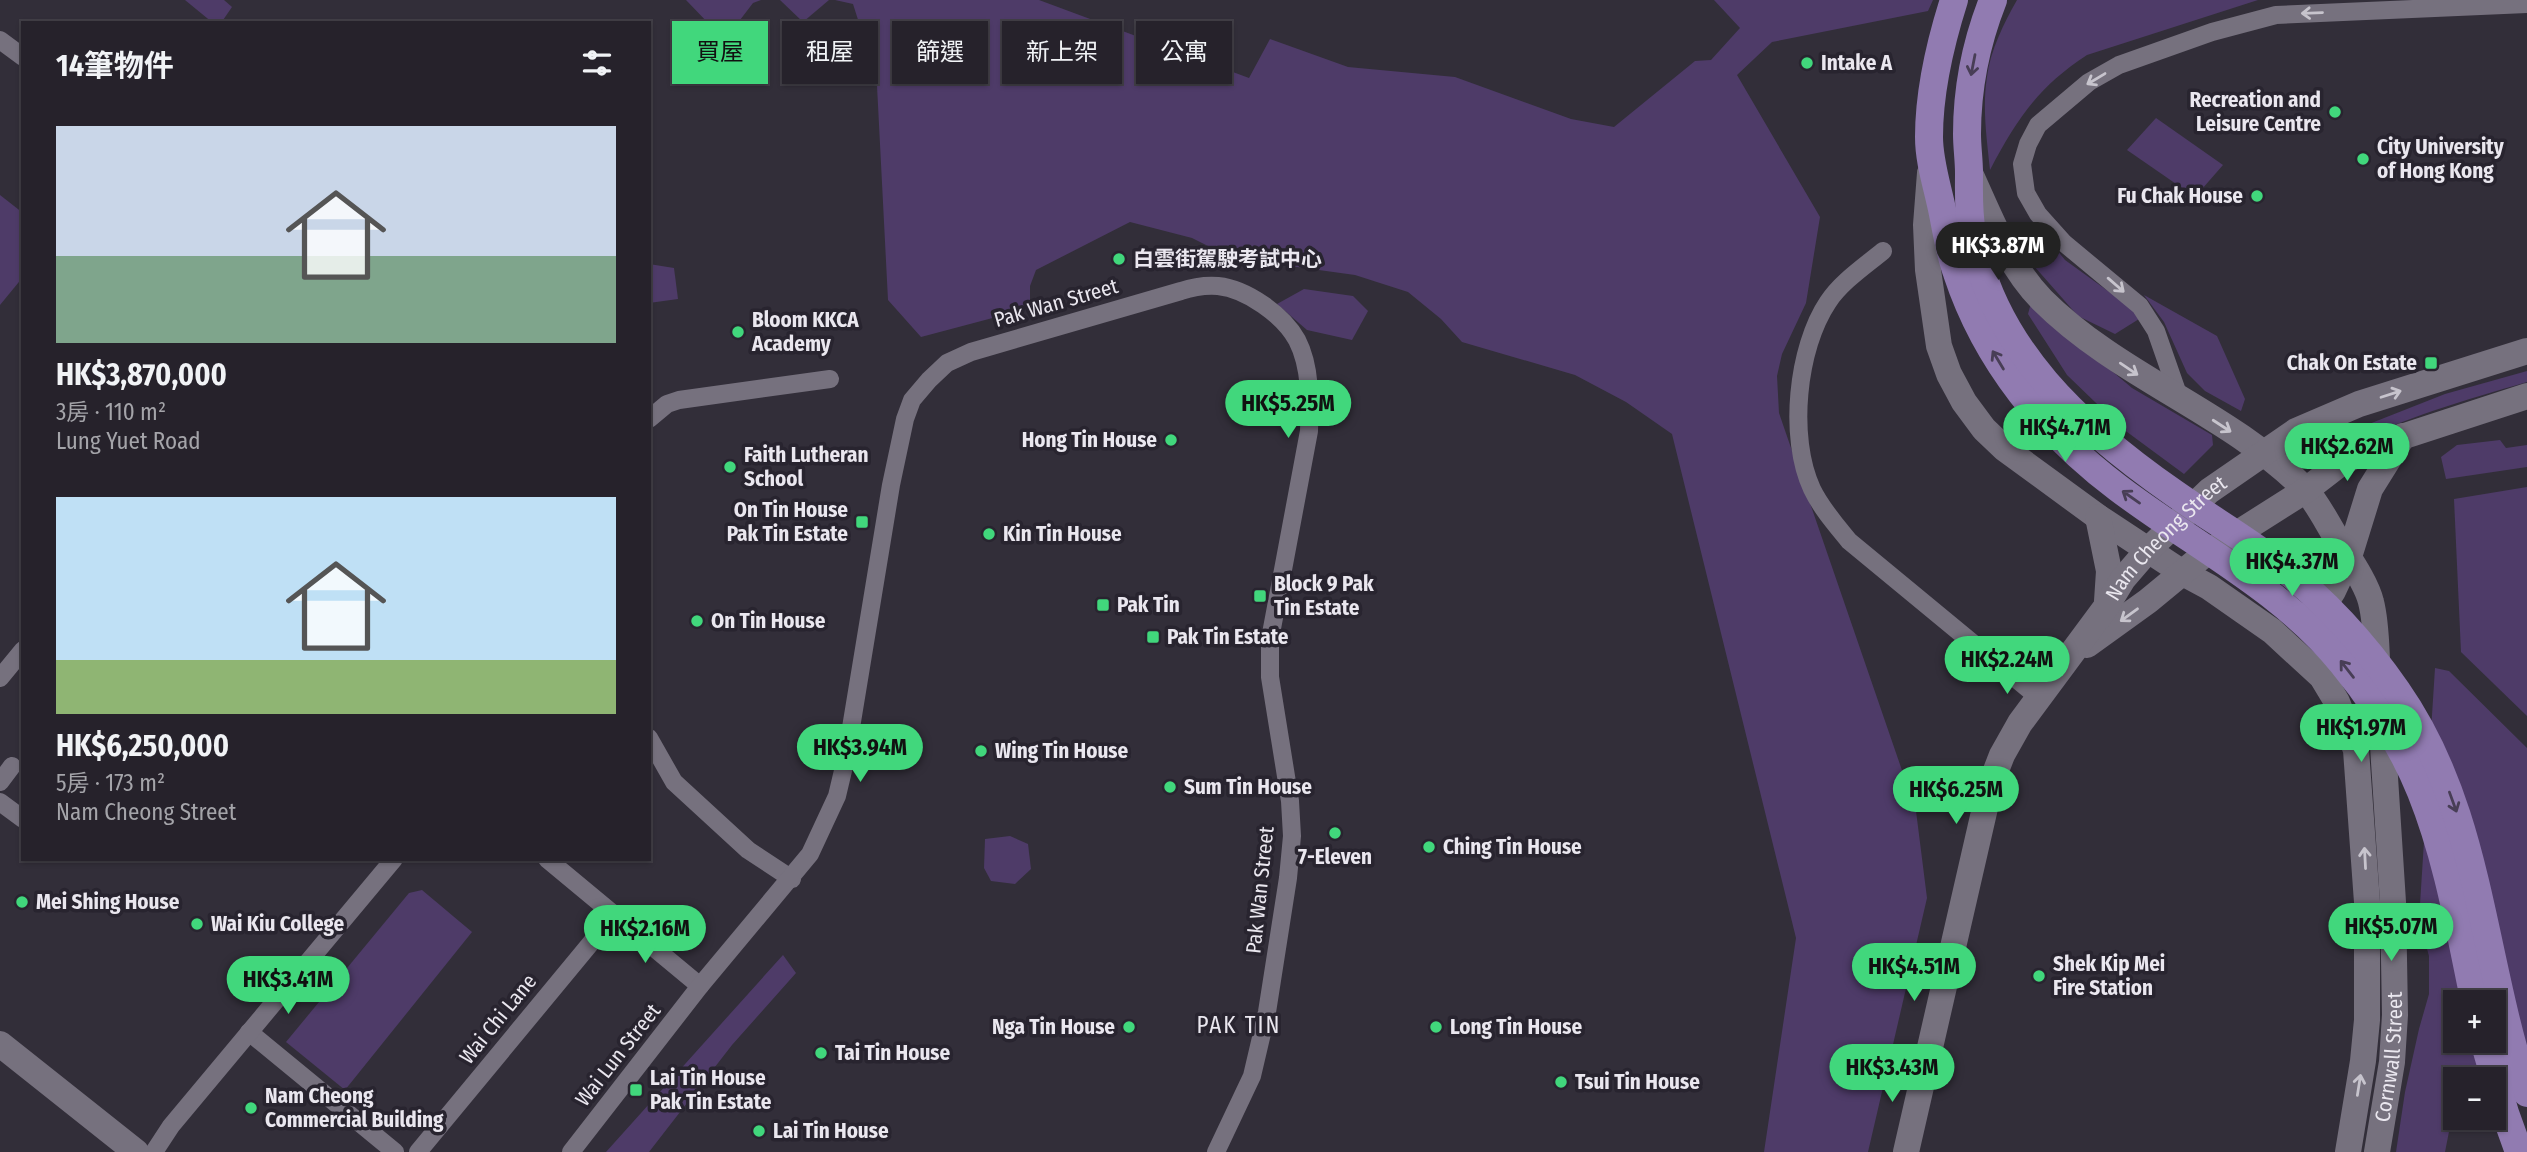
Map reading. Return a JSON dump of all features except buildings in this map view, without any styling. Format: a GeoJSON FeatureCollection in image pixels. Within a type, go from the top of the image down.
{"type":"FeatureCollection","features":[{"type":"Feature","properties":{"kind":"main road"},"geometry":{"type":"LineString","coordinates":[[1954,0],[1934,78],[1930,128],[1931,161],[1957,274],[1977,322],[2019,392],[2056,435],[2090,466],[2284,604],[2332,652],[2376,708],[2408,765],[2431,819],[2441,851],[2472,990]]}},
{"type":"Feature","properties":{"kind":"main road"},"geometry":{"type":"LineString","coordinates":[[1993,0],[1976,47],[1970,82],[1968,202],[1979,263],[2002,318],[2036,371],[2082,421],[2106,443],[2277,564],[2307,589],[2372,655],[2400,695],[2444,775],[2457,813],[2472,861],[2508,1028],[2527,1093]]}},
{"type":"Feature","properties":{"kind":"main road","name":"Cornwall Street"},"geometry":{"type":"LineString","coordinates":[[1931,161],[1926,225],[1927,270],[1939,346],[1949,374],[1984,429],[2005,449],[2098,517],[2209,587],[2272,631],[2322,677],[2336,702],[2356,750],[2367,902],[2368,989],[2363,1060],[2348,1152]]}},
{"type":"Feature","properties":{"kind":"main road","name":"Cornwall Street"},"geometry":{"type":"LineString","coordinates":[[1969,171],[2012,261],[2040,298],[2110,355],[2264,454],[2306,490],[2349,557],[2371,601],[2388,799],[2395,1015],[2392,1062],[2377,1152]]}},
{"type":"Feature","properties":{"kind":"main road","name":"Nam Cheong Street"},"geometry":{"type":"LineString","coordinates":[[1906,1152],[1990,786],[2003,755],[2038,697],[2106,607],[2123,579],[2148,550],[2209,491],[2296,431],[2359,404],[2527,351]]}},
{"type":"Feature","properties":{"kind":"main road","name":"Nam Cheong Street"},"geometry":{"type":"LineString","coordinates":[[2063,663],[2148,601],[2205,554],[2306,490],[2341,463],[2374,446],[2527,396]]}},
{"type":"Feature","properties":{"kind":"main road"},"geometry":{"type":"LineString","coordinates":[[2272,631],[2303,618],[2326,602],[2349,557],[2370,489],[2403,436]]}},
{"type":"Feature","properties":{"kind":"main road"},"geometry":{"type":"LineString","coordinates":[[2098,517],[2109,571],[2106,607]]}},
{"type":"Feature","properties":{"kind":"main road"},"geometry":{"type":"LineString","coordinates":[[0,1044],[135,1152]]}},
{"type":"Feature","properties":{"kind":"main road"},"geometry":{"type":"LineString","coordinates":[[2488,1053],[2519,1152]]}},
{"type":"Feature","properties":{"kind":"street"},"geometry":{"type":"LineString","coordinates":[[2180,400],[2156,331],[2140,306],[2064,243],[2038,214],[2025,193],[2022,164],[2038,125],[2089,82],[2119,65],[2212,32],[2276,15],[2527,4]]}},
{"type":"Feature","properties":{"kind":"street"},"geometry":{"type":"LineString","coordinates":[[0,40],[21,56]]}},
{"type":"Feature","properties":{"kind":"street"},"geometry":{"type":"LineString","coordinates":[[1884,251],[1859,270],[1829,299],[1806,346],[1798,407],[1804,460],[1811,488],[1824,510],[1849,541],[2038,697]]}},
{"type":"Feature","properties":{"kind":"street","name":"Pak Wan Street"},"geometry":{"type":"LineString","coordinates":[[700,986],[810,854],[837,796],[846,758],[891,485],[905,419],[912,400],[947,363],[971,352],[1196,286],[1220,286],[1236,291],[1257,302],[1284,323],[1297,341],[1311,397],[1309,431],[1270,639],[1270,677],[1288,789],[1292,836],[1279,944],[1252,1076],[1216,1152]]}},
{"type":"Feature","properties":{"kind":"street"},"geometry":{"type":"LineString","coordinates":[[651,417],[667,404],[679,400],[830,379]]}},
{"type":"Feature","properties":{"kind":"street"},"geometry":{"type":"LineString","coordinates":[[0,678],[21,652]]}},
{"type":"Feature","properties":{"kind":"street"},"geometry":{"type":"LineString","coordinates":[[651,742],[674,782],[748,850],[792,878]]}},
{"type":"Feature","properties":{"kind":"street"},"geometry":{"type":"LineString","coordinates":[[0,782],[12,766]]}},
{"type":"Feature","properties":{"kind":"street"},"geometry":{"type":"LineString","coordinates":[[0,802],[21,818]]}},
{"type":"Feature","properties":{"kind":"street"},"geometry":{"type":"LineString","coordinates":[[154,1152],[171,1126],[392,861]]}},
{"type":"Feature","properties":{"kind":"street"},"geometry":{"type":"LineString","coordinates":[[549,861],[700,986]]}},
{"type":"Feature","properties":{"kind":"street","name":"Wai Chi Lane"},"geometry":{"type":"LineString","coordinates":[[418,1152],[614,915]]}},
{"type":"Feature","properties":{"kind":"street","name":"Wai Lun Street"},"geometry":{"type":"LineString","coordinates":[[571,1152],[700,986]]}},
{"type":"Feature","properties":{"kind":"street"},"geometry":{"type":"LineString","coordinates":[[249,1032],[395,1152]]}},
{"type":"Feature","properties":{"kind":"shaded area"},"geometry":{"type":"Polygon","coordinates":[[[185,0],[224,0],[232,7],[222,21],[211,21],[185,0]]]}},
{"type":"Feature","properties":{"kind":"shaded area"},"geometry":{"type":"Polygon","coordinates":[[[686,0],[761,0],[753,3],[740,20],[706,21],[686,0]]]}},
{"type":"Feature","properties":{"kind":"shaded area"},"geometry":{"type":"Polygon","coordinates":[[[780,0],[829,0],[804,21],[780,0]]]}},
{"type":"Feature","properties":{"kind":"shaded area"},"geometry":{"type":"Polygon","coordinates":[[[835,0],[1039,0],[1096,21],[1002,21],[1002,84],[1122,84],[1122,31],[1136,36],[1136,84],[1232,84],[1232,72],[1249,78],[1270,39],[1348,67],[1455,77],[1571,119],[1614,127],[1695,61],[1711,60],[1740,28],[1714,0],[1933,0],[1928,11],[1772,42],[1737,75],[1820,217],[1806,303],[1782,354],[1777,376],[1779,413],[1916,811],[1927,898],[1868,1152],[1764,1152],[1796,938],[1672,434],[1626,402],[1575,375],[1462,342],[1441,319],[1408,292],[1355,275],[1232,258],[1192,238],[1130,222],[1036,270],[1030,286],[1030,308],[921,337],[888,300],[877,84],[878,21],[858,21],[853,4],[835,0]]]}},
{"type":"Feature","properties":{"kind":"shaded area"},"geometry":{"type":"Polygon","coordinates":[[[2017,0],[2258,0],[2087,55],[2055,79],[2030,105],[1990,170],[1985,112],[1987,77],[1994,47],[2017,0]]]}},
{"type":"Feature","properties":{"kind":"shaded area"},"geometry":{"type":"Polygon","coordinates":[[[2156,118],[2223,165],[2195,197],[2127,150],[2156,118]]]}},
{"type":"Feature","properties":{"kind":"shaded area"},"geometry":{"type":"Polygon","coordinates":[[[0,195],[21,211],[21,279],[0,305],[0,195]]]}},
{"type":"Feature","properties":{"kind":"shaded area"},"geometry":{"type":"Polygon","coordinates":[[[2048,239],[2065,260],[2137,312],[2139,319],[2115,334],[2078,316],[2034,266],[2037,247],[2048,239]]]}},
{"type":"Feature","properties":{"kind":"shaded area"},"geometry":{"type":"Polygon","coordinates":[[[651,264],[674,268],[678,299],[651,303],[651,264]]]}},
{"type":"Feature","properties":{"kind":"shaded area"},"geometry":{"type":"Polygon","coordinates":[[[1304,289],[1353,296],[1368,311],[1352,340],[1307,330],[1277,304],[1304,289]]]}},
{"type":"Feature","properties":{"kind":"shaded area"},"geometry":{"type":"Polygon","coordinates":[[[2144,295],[2217,336],[2245,399],[2241,411],[2205,391],[2187,373],[2164,322],[2144,295]]]}},
{"type":"Feature","properties":{"kind":"shaded area"},"geometry":{"type":"Polygon","coordinates":[[[2031,303],[2132,388],[2212,435],[2213,445],[2184,474],[2123,429],[2067,375],[2028,314],[2031,303]]]}},
{"type":"Feature","properties":{"kind":"shaded area"},"geometry":{"type":"Polygon","coordinates":[[[2527,371],[2527,382],[2411,419],[2344,448],[2336,437],[2445,394],[2527,371]]]}},
{"type":"Feature","properties":{"kind":"shaded area"},"geometry":{"type":"Polygon","coordinates":[[[2500,440],[2506,448],[2527,445],[2527,467],[2446,479],[2441,457],[2457,445],[2500,440]]]}},
{"type":"Feature","properties":{"kind":"shaded area"},"geometry":{"type":"Polygon","coordinates":[[[2527,487],[2527,716],[2461,652],[2454,499],[2527,487]]]}},
{"type":"Feature","properties":{"kind":"shaded area"},"geometry":{"type":"Polygon","coordinates":[[[2435,668],[2449,671],[2527,748],[2527,1056],[2506,1070],[2506,1067],[2443,1067],[2443,1130],[2449,1130],[2445,1152],[2396,1152],[2405,1092],[2429,994],[2429,956],[2419,920],[2435,668]]]}},
{"type":"Feature","properties":{"kind":"shaded area"},"geometry":{"type":"Polygon","coordinates":[[[1010,836],[1028,844],[1031,869],[1015,884],[991,881],[984,868],[985,839],[1010,836]]]}},
{"type":"Feature","properties":{"kind":"shaded area"},"geometry":{"type":"Polygon","coordinates":[[[422,890],[472,932],[345,1090],[286,1042],[409,893],[422,890]]]}},
{"type":"Feature","properties":{"kind":"shaded area"},"geometry":{"type":"Polygon","coordinates":[[[783,955],[796,973],[732,1045],[649,1152],[606,1152],[783,955]]]}},
{"type":"Feature","properties":{"kind":"place","name":"Intake A"},"geometry":{"type":"Point","coordinates":[1807,63]}},
{"type":"Feature","properties":{"kind":"place","name":"Recreation and Leisure Centre"},"geometry":{"type":"Point","coordinates":[2335,112]}},
{"type":"Feature","properties":{"kind":"place","name":"City University of Hong Kong"},"geometry":{"type":"Point","coordinates":[2363,159]}},
{"type":"Feature","properties":{"kind":"place","name":"Fu Chak House"},"geometry":{"type":"Point","coordinates":[2257,196]}},
{"type":"Feature","properties":{"kind":"place","name":"白雲街駕駛考試中心"},"geometry":{"type":"Point","coordinates":[1119,259]}},
{"type":"Feature","properties":{"kind":"place","name":"Bloom KKCA Academy"},"geometry":{"type":"Point","coordinates":[738,332]}},
{"type":"Feature","properties":{"kind":"place","name":"Chak On Estate"},"geometry":{"type":"Point","coordinates":[2431,363]}},
{"type":"Feature","properties":{"kind":"place","name":"Hong Tin House"},"geometry":{"type":"Point","coordinates":[1171,440]}},
{"type":"Feature","properties":{"kind":"place","name":"Faith Lutheran School"},"geometry":{"type":"Point","coordinates":[730,467]}},
{"type":"Feature","properties":{"kind":"place","name":"On Tin House Pak Tin Estate"},"geometry":{"type":"Point","coordinates":[862,522]}},
{"type":"Feature","properties":{"kind":"place","name":"Kin Tin House"},"geometry":{"type":"Point","coordinates":[989,534]}},
{"type":"Feature","properties":{"kind":"place","name":"Block 9 Pak Tin Estate"},"geometry":{"type":"Point","coordinates":[1260,596]}},
{"type":"Feature","properties":{"kind":"place","name":"Pak Tin"},"geometry":{"type":"Point","coordinates":[1103,605]}},
{"type":"Feature","properties":{"kind":"place","name":"On Tin House"},"geometry":{"type":"Point","coordinates":[697,621]}},
{"type":"Feature","properties":{"kind":"place","name":"Pak Tin Estate"},"geometry":{"type":"Point","coordinates":[1153,637]}},
{"type":"Feature","properties":{"kind":"place","name":"Wing Tin House"},"geometry":{"type":"Point","coordinates":[981,751]}},
{"type":"Feature","properties":{"kind":"place","name":"Sum Tin House"},"geometry":{"type":"Point","coordinates":[1170,787]}},
{"type":"Feature","properties":{"kind":"place","name":"7-Eleven"},"geometry":{"type":"Point","coordinates":[1335,833]}},
{"type":"Feature","properties":{"kind":"place","name":"Ching Tin House"},"geometry":{"type":"Point","coordinates":[1429,847]}},
{"type":"Feature","properties":{"kind":"place","name":"Mei Shing House"},"geometry":{"type":"Point","coordinates":[22,902]}},
{"type":"Feature","properties":{"kind":"place","name":"Wai Kiu College"},"geometry":{"type":"Point","coordinates":[197,924]}},
{"type":"Feature","properties":{"kind":"place","name":"Shek Kip Mei Fire Station"},"geometry":{"type":"Point","coordinates":[2039,976]}},
{"type":"Feature","properties":{"kind":"place","name":"Nga Tin House"},"geometry":{"type":"Point","coordinates":[1129,1027]}},
{"type":"Feature","properties":{"kind":"place","name":"Long Tin House"},"geometry":{"type":"Point","coordinates":[1436,1027]}},
{"type":"Feature","properties":{"kind":"place","name":"Tai Tin House"},"geometry":{"type":"Point","coordinates":[821,1053]}},
{"type":"Feature","properties":{"kind":"place","name":"Tsui Tin House"},"geometry":{"type":"Point","coordinates":[1561,1082]}},
{"type":"Feature","properties":{"kind":"place","name":"Lai Tin House Pak Tin Estate"},"geometry":{"type":"Point","coordinates":[636,1090]}},
{"type":"Feature","properties":{"kind":"place","name":"Nam Cheong Commercial Building"},"geometry":{"type":"Point","coordinates":[251,1108]}},
{"type":"Feature","properties":{"kind":"place","name":"Lai Tin House"},"geometry":{"type":"Point","coordinates":[759,1131]}},
{"type":"Feature","properties":{"kind":"district","name":"PAK TIN"},"geometry":{"type":"Point","coordinates":[1239,1025]}}]}
